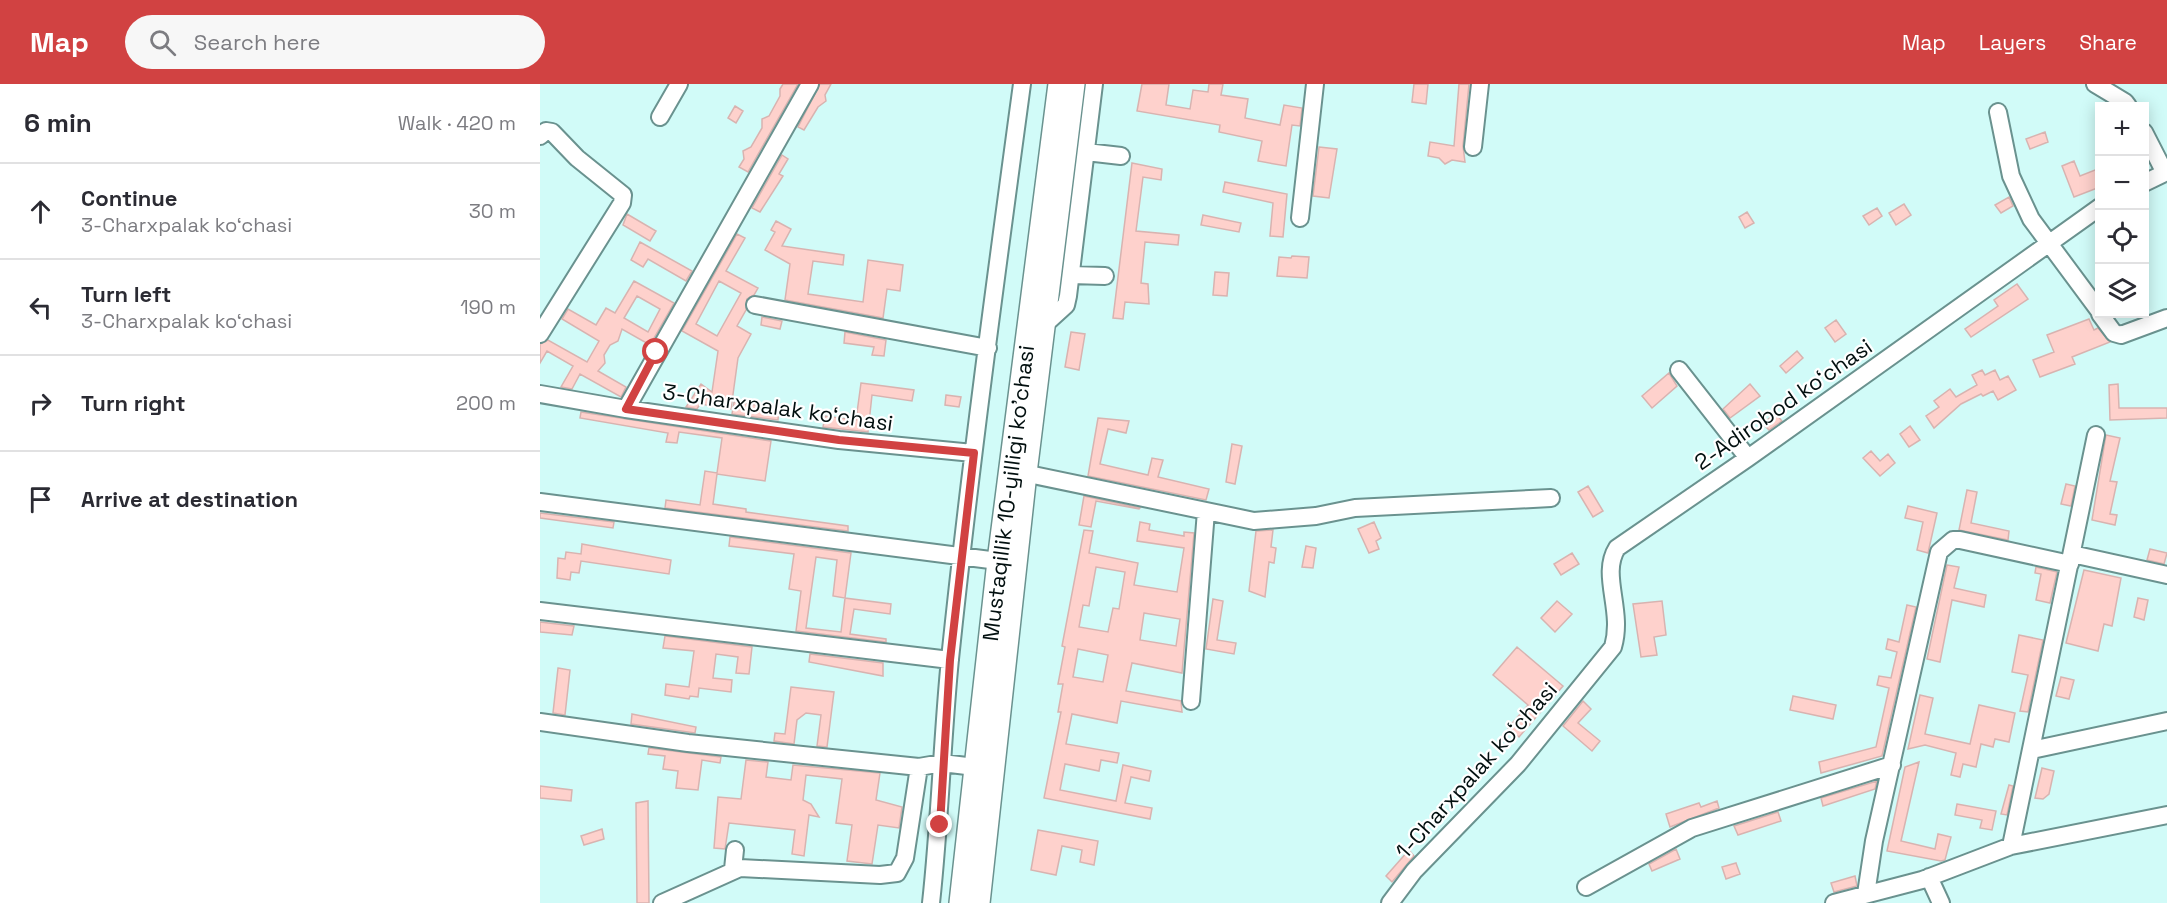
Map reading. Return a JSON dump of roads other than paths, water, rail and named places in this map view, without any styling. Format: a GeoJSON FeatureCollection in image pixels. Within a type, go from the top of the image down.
{"type":"FeatureCollection","features":[{"type":"Feature","properties":{"kind":"main road","name":"Mustaqillik 10-yilligi ko'chasi"},"geometry":{"type":"LineString","coordinates":[[979,903],[1018,472],[1059,84]]}},
{"type":"Feature","properties":{"kind":"main road","name":"Mustaqillik 10-yilligi ko'chasi"},"geometry":{"type":"LineString","coordinates":[[960,903],[998,561],[1018,472],[1044,325],[1074,84]]}},
{"type":"Feature","properties":{"kind":"street"},"geometry":{"type":"LineString","coordinates":[[660,117],[679,84]]}},
{"type":"Feature","properties":{"kind":"street","name":"3-Charxpalak koʻchasi"},"geometry":{"type":"LineString","coordinates":[[810,84],[626,409],[839,440],[974,453]]}},
{"type":"Feature","properties":{"kind":"street"},"geometry":{"type":"LineString","coordinates":[[931,903],[940,825],[950,660],[974,453],[1022,84]]}},
{"type":"Feature","properties":{"kind":"street"},"geometry":{"type":"LineString","coordinates":[[1044,325],[1066,304],[1094,84]]}},
{"type":"Feature","properties":{"kind":"street"},"geometry":{"type":"LineString","coordinates":[[1300,218],[1315,84]]}},
{"type":"Feature","properties":{"kind":"street"},"geometry":{"type":"LineString","coordinates":[[1473,147],[1480,84]]}},
{"type":"Feature","properties":{"kind":"street"},"geometry":{"type":"LineString","coordinates":[[2096,84],[2125,102]]}},
{"type":"Feature","properties":{"kind":"street"},"geometry":{"type":"LineString","coordinates":[[1998,112],[2011,176],[2031,219],[2095,306]]}},
{"type":"Feature","properties":{"kind":"street"},"geometry":{"type":"LineString","coordinates":[[540,136],[546,131],[552,132],[577,158],[623,195],[622,203],[540,334]]}},
{"type":"Feature","properties":{"kind":"street"},"geometry":{"type":"LineString","coordinates":[[2149,140],[2166,173],[2149,181]]}},
{"type":"Feature","properties":{"kind":"street"},"geometry":{"type":"LineString","coordinates":[[1086,152],[1121,156]]}},
{"type":"Feature","properties":{"kind":"street","name":"2-Adirobod koʻchasi"},"geometry":{"type":"LineString","coordinates":[[1616,638],[1617,608],[1609,565],[1617,548],[1748,458],[2096,210]]}},
{"type":"Feature","properties":{"kind":"street"},"geometry":{"type":"LineString","coordinates":[[1071,275],[1105,276]]}},
{"type":"Feature","properties":{"kind":"street"},"geometry":{"type":"LineString","coordinates":[[755,305],[988,348]]}},
{"type":"Feature","properties":{"kind":"street"},"geometry":{"type":"LineString","coordinates":[[2104,318],[2114,333],[2121,335],[2167,318]]}},
{"type":"Feature","properties":{"kind":"street"},"geometry":{"type":"LineString","coordinates":[[1679,370],[1748,458]]}},
{"type":"Feature","properties":{"kind":"street"},"geometry":{"type":"LineString","coordinates":[[540,394],[626,409]]}},
{"type":"Feature","properties":{"kind":"street"},"geometry":{"type":"LineString","coordinates":[[2011,846],[2096,435]]}},
{"type":"Feature","properties":{"kind":"street"},"geometry":{"type":"LineString","coordinates":[[1018,472],[1254,521],[1316,516],[1355,508],[1551,498]]}},
{"type":"Feature","properties":{"kind":"street"},"geometry":{"type":"LineString","coordinates":[[540,502],[998,561]]}},
{"type":"Feature","properties":{"kind":"street"},"geometry":{"type":"LineString","coordinates":[[1191,701],[1206,511]]}},
{"type":"Feature","properties":{"kind":"street"},"geometry":{"type":"LineString","coordinates":[[1866,894],[1874,841],[1929,586],[1943,546],[1953,540],[1960,540],[2167,575]]}},
{"type":"Feature","properties":{"kind":"street"},"geometry":{"type":"LineString","coordinates":[[540,611],[950,660]]}},
{"type":"Feature","properties":{"kind":"street","name":"1-Charxpalak koʻchasi"},"geometry":{"type":"LineString","coordinates":[[1390,903],[1414,871],[1518,764],[1606,657],[1616,638]]}},
{"type":"Feature","properties":{"kind":"street"},"geometry":{"type":"LineString","coordinates":[[2032,750],[2167,721]]}},
{"type":"Feature","properties":{"kind":"street"},"geometry":{"type":"LineString","coordinates":[[540,722],[688,743],[920,767],[942,763],[975,767]]}},
{"type":"Feature","properties":{"kind":"street"},"geometry":{"type":"LineString","coordinates":[[1586,887],[1692,828],[1892,765]]}},
{"type":"Feature","properties":{"kind":"street"},"geometry":{"type":"LineString","coordinates":[[662,903],[734,869],[754,867],[880,875],[897,873],[905,858],[920,767]]}},
{"type":"Feature","properties":{"kind":"street"},"geometry":{"type":"LineString","coordinates":[[1834,903],[1929,877],[2011,846],[2167,815]]}},
{"type":"Feature","properties":{"kind":"street"},"geometry":{"type":"LineString","coordinates":[[734,869],[735,850]]}},
{"type":"Feature","properties":{"kind":"street"},"geometry":{"type":"LineString","coordinates":[[1929,877],[1941,903]]}}]}
